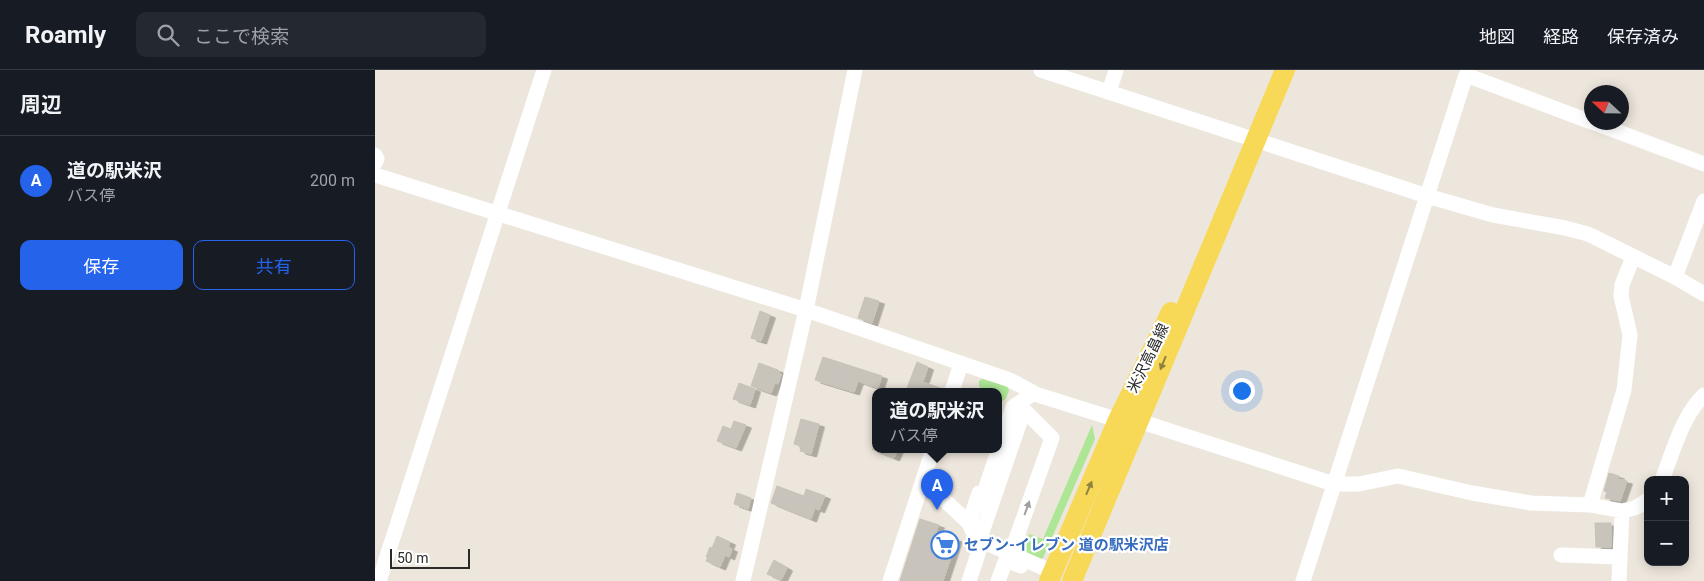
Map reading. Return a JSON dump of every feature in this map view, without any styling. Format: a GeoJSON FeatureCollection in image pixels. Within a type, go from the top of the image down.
{"type":"FeatureCollection","features":[{"type":"Feature","properties":{"kind":"main road","name":"米沢高畠線"},"geometry":{"type":"LineString","coordinates":[[1072,581],[1285,70]]}},
{"type":"Feature","properties":{"kind":"main road","name":"米沢高畠線"},"geometry":{"type":"LineString","coordinates":[[1051,577],[1118,420],[1255,140]]}},
{"type":"Feature","properties":{"kind":"street"},"geometry":{"type":"LineString","coordinates":[[379,581],[544,70]]}},
{"type":"Feature","properties":{"kind":"street"},"geometry":{"type":"LineString","coordinates":[[743,581],[806,310],[855,70]]}},
{"type":"Feature","properties":{"kind":"street"},"geometry":{"type":"LineString","coordinates":[[1041,70],[1427,196],[1493,215],[1588,234],[1675,277],[1704,294]]}},
{"type":"Feature","properties":{"kind":"street"},"geometry":{"type":"LineString","coordinates":[[1109,92],[1116,70]]}},
{"type":"Feature","properties":{"kind":"street"},"geometry":{"type":"LineString","coordinates":[[1303,581],[1466,75],[1584,119]]}},
{"type":"Feature","properties":{"kind":"street"},"geometry":{"type":"LineString","coordinates":[[1613,130],[1704,164]]}},
{"type":"Feature","properties":{"kind":"street"},"geometry":{"type":"LineString","coordinates":[[375,155],[377,159],[375,162]]}},
{"type":"Feature","properties":{"kind":"street"},"geometry":{"type":"LineString","coordinates":[[375,175],[806,310],[1016,384],[1034,393],[1118,420],[1139,421],[1334,484],[1359,484],[1398,476],[1531,504],[1590,505],[1622,511],[1635,508],[1644,502]]}},
{"type":"Feature","properties":{"kind":"street"},"geometry":{"type":"LineString","coordinates":[[1675,277],[1704,201]]}},
{"type":"Feature","properties":{"kind":"street"},"geometry":{"type":"LineString","coordinates":[[1590,505],[1624,390],[1630,335],[1621,296],[1621,285],[1633,257]]}},
{"type":"Feature","properties":{"kind":"street"},"geometry":{"type":"LineString","coordinates":[[953,388],[961,364]]}},
{"type":"Feature","properties":{"kind":"street"},"geometry":{"type":"LineString","coordinates":[[1002,424],[1016,384]]}},
{"type":"Feature","properties":{"kind":"street"},"geometry":{"type":"LineString","coordinates":[[1002,440],[1013,407],[1034,393]]}},
{"type":"Feature","properties":{"kind":"street"},"geometry":{"type":"LineString","coordinates":[[1664,476],[1681,430],[1697,401],[1704,395]]}},
{"type":"Feature","properties":{"kind":"street"},"geometry":{"type":"LineString","coordinates":[[969,581],[1024,410],[1052,438],[998,581]]}},
{"type":"Feature","properties":{"kind":"street"},"geometry":{"type":"LineString","coordinates":[[891,581],[932,453]]}},
{"type":"Feature","properties":{"kind":"street"},"geometry":{"type":"LineString","coordinates":[[969,523],[993,453]]}},
{"type":"Feature","properties":{"kind":"street"},"geometry":{"type":"LineString","coordinates":[[981,541],[975,520],[998,453]]}},
{"type":"Feature","properties":{"kind":"street"},"geometry":{"type":"LineString","coordinates":[[923,480],[969,523],[981,541],[1008,557],[1051,577]]}},
{"type":"Feature","properties":{"kind":"street"},"geometry":{"type":"LineString","coordinates":[[1619,581],[1622,511]]}},
{"type":"Feature","properties":{"kind":"street"},"geometry":{"type":"LineString","coordinates":[[1561,555],[1620,557]]}},
{"type":"Feature","properties":{"kind":"green space"},"geometry":{"type":"Polygon","coordinates":[[[982,379],[1007,386],[1009,391],[1005,400],[1002,401],[1002,388],[981,388],[979,381],[982,379]]]}},
{"type":"Feature","properties":{"kind":"green space"},"geometry":{"type":"Polygon","coordinates":[[[1092,425],[1095,439],[1043,558],[1039,560],[1028,557],[1025,547],[1029,534],[1043,539],[1092,425]]]}},
{"type":"Feature","properties":{"kind":"building"},"geometry":{"type":"Polygon","coordinates":[[[865,297],[879,301],[872,323],[858,318],[865,297]]]}},
{"type":"Feature","properties":{"kind":"building"},"geometry":{"type":"Polygon","coordinates":[[[760,311],[770,315],[761,341],[751,338],[760,311]]]}},
{"type":"Feature","properties":{"kind":"building"},"geometry":{"type":"Polygon","coordinates":[[[823,357],[882,376],[878,388],[858,381],[854,392],[815,380],[823,357]]]}},
{"type":"Feature","properties":{"kind":"building"},"geometry":{"type":"Polygon","coordinates":[[[917,362],[928,367],[923,382],[940,388],[907,388],[917,362]]]}},
{"type":"Feature","properties":{"kind":"building"},"geometry":{"type":"Polygon","coordinates":[[[759,363],[778,370],[781,375],[778,384],[775,383],[771,393],[751,386],[759,363]]]}},
{"type":"Feature","properties":{"kind":"building"},"geometry":{"type":"Polygon","coordinates":[[[739,383],[755,389],[750,405],[733,399],[739,383]]]}},
{"type":"Feature","properties":{"kind":"building"},"geometry":{"type":"Polygon","coordinates":[[[801,419],[819,424],[811,454],[800,451],[801,446],[794,444],[801,419]]]}},
{"type":"Feature","properties":{"kind":"building"},"geometry":{"type":"Polygon","coordinates":[[[734,421],[746,425],[736,448],[717,441],[723,426],[731,429],[734,421]]]}},
{"type":"Feature","properties":{"kind":"building"},"geometry":{"type":"Polygon","coordinates":[[[882,453],[896,453],[894,458],[882,453]]]}},
{"type":"Feature","properties":{"kind":"building"},"geometry":{"type":"Polygon","coordinates":[[[1609,473],[1619,476],[1618,479],[1627,481],[1620,501],[1605,498],[1607,492],[1604,491],[1609,473]]]}},
{"type":"Feature","properties":{"kind":"building"},"geometry":{"type":"Polygon","coordinates":[[[777,486],[804,496],[806,489],[825,496],[819,510],[815,508],[811,519],[771,503],[777,486]]]}},
{"type":"Feature","properties":{"kind":"building"},"geometry":{"type":"Polygon","coordinates":[[[737,493],[751,498],[748,509],[734,504],[737,493]]]}},
{"type":"Feature","properties":{"kind":"building"},"geometry":{"type":"Polygon","coordinates":[[[920,519],[939,525],[936,532],[957,539],[943,581],[900,581],[920,519]]]}},
{"type":"Feature","properties":{"kind":"building"},"geometry":{"type":"Polygon","coordinates":[[[1595,523],[1611,523],[1611,547],[1596,547],[1595,523]]]}},
{"type":"Feature","properties":{"kind":"building"},"geometry":{"type":"Polygon","coordinates":[[[717,536],[730,542],[728,547],[732,549],[729,557],[725,555],[720,567],[706,561],[710,547],[712,548],[717,536]]]}},
{"type":"Feature","properties":{"kind":"building"},"geometry":{"type":"Polygon","coordinates":[[[774,560],[787,568],[781,580],[767,574],[774,560]]]}},
{"type":"Feature","properties":{"kind":"place","name":"道の駅米沢"},"geometry":{"type":"Point","coordinates":[937,510]}},
{"type":"Feature","properties":{"kind":"place","name":"セブン-イレブン 道の駅米沢店"},"geometry":{"type":"Point","coordinates":[945,545]}}]}
